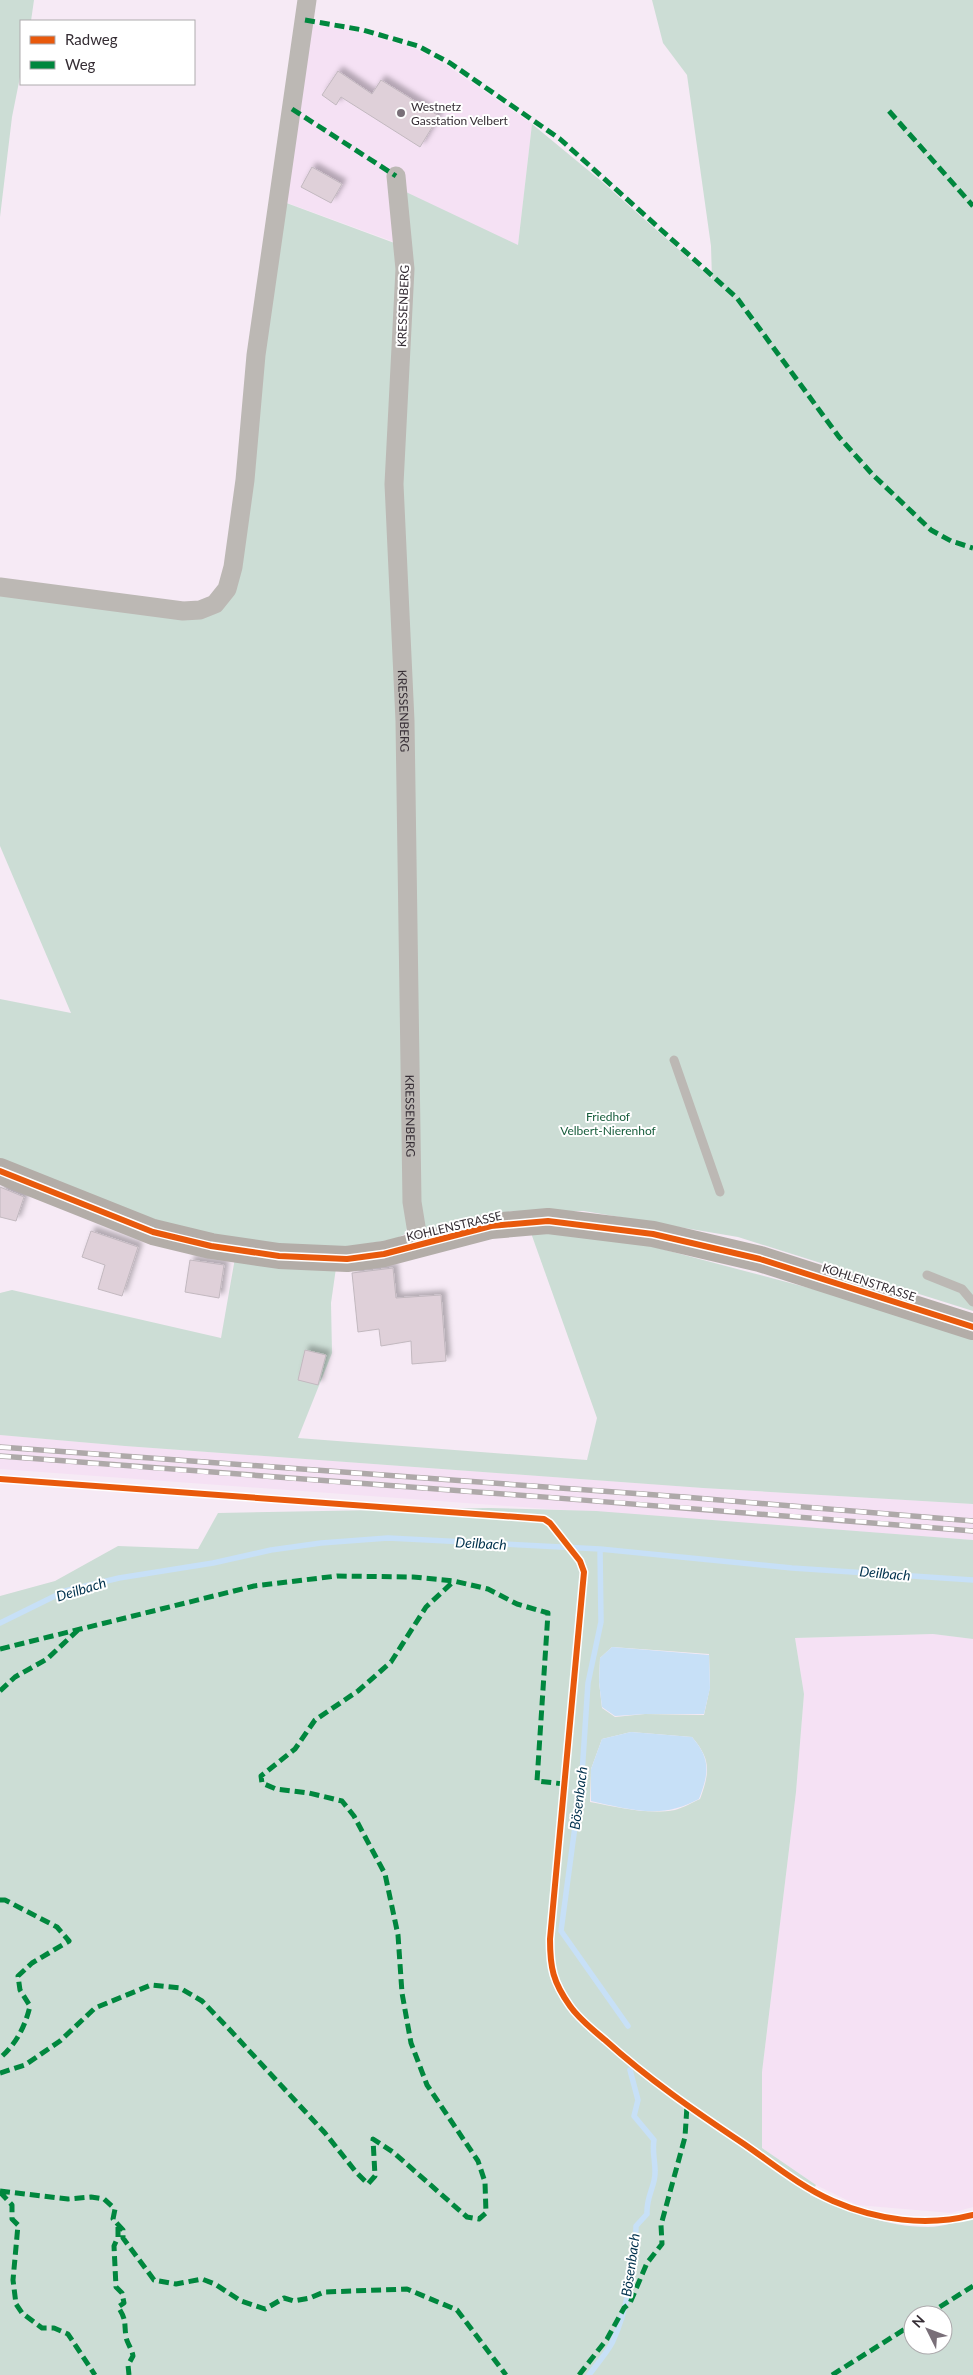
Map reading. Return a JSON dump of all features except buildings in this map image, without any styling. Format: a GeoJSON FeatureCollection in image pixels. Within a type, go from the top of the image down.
{"type":"FeatureCollection","features":[{"type":"Feature","properties":{"kind":"main road","name":"KOHLENSTRASSE"},"geometry":{"type":"LineString","coordinates":[[0,1171],[153,1232],[211,1246],[279,1256],[346,1259],[384,1254],[491,1226],[548,1220],[610,1227],[653,1234],[760,1259],[973,1327]]}},
{"type":"Feature","properties":{"kind":"street"},"geometry":{"type":"LineString","coordinates":[[0,587],[182,611],[200,610],[215,604],[227,589],[238,539],[256,355],[307,0]]}},
{"type":"Feature","properties":{"kind":"street","name":"KRESSENBERG"},"geometry":{"type":"LineString","coordinates":[[396,176],[405,269],[394,484],[405,721],[412,1202],[419,1246]]}},
{"type":"Feature","properties":{"kind":"lane"},"geometry":{"type":"LineString","coordinates":[[674,1060],[720,1192]]}},
{"type":"Feature","properties":{"kind":"lane"},"geometry":{"type":"LineString","coordinates":[[927,1275],[962,1289],[973,1302]]}},
{"type":"Feature","properties":{"kind":"shaded area"},"geometry":{"type":"Polygon","coordinates":[[[309,24],[359,32],[416,49],[446,65],[532,124],[518,245],[397,243],[282,201],[309,24]]]}},
{"type":"Feature","properties":{"kind":"shaded area"},"geometry":{"type":"Polygon","coordinates":[[[0,1435],[125,1446],[703,1488],[973,1504],[973,1540],[0,1469],[0,1435]]]}},
{"type":"Feature","properties":{"kind":"shaded area"},"geometry":{"type":"Polygon","coordinates":[[[933,1634],[973,1639],[973,2207],[951,2213],[857,2205],[816,2185],[762,2148],[762,2072],[796,1792],[804,1694],[795,1638],[933,1634]]]}},
{"type":"Feature","properties":{"kind":"green space"},"geometry":{"type":"Polygon","coordinates":[[[0,0],[34,0],[31,20],[20,20],[20,77],[12,117],[0,217],[0,0]]]}},
{"type":"Feature","properties":{"kind":"green space","name":"Friedhof Velbert-Nierenhof"},"geometry":{"type":"Polygon","coordinates":[[[652,0],[973,0],[973,1311],[738,1237],[584,1211],[512,1211],[424,1230],[417,1188],[399,483],[406,192],[518,245],[532,124],[600,180],[712,279],[711,246],[687,75],[663,43],[652,0]]]}},
{"type":"Feature","properties":{"kind":"green space"},"geometry":{"type":"Polygon","coordinates":[[[281,201],[397,244],[391,483],[411,1217],[405,1234],[395,1239],[348,1247],[282,1245],[191,1232],[108,1203],[0,1160],[0,999],[71,1013],[0,846],[0,591],[218,607],[281,201]]]}},
{"type":"Feature","properties":{"kind":"green space"},"geometry":{"type":"Polygon","coordinates":[[[531,1233],[591,1235],[639,1243],[824,1292],[973,1338],[973,1504],[703,1488],[125,1446],[0,1435],[0,1293],[12,1290],[221,1338],[235,1258],[336,1268],[331,1303],[332,1353],[298,1438],[587,1460],[597,1418],[531,1233]]]}},
{"type":"Feature","properties":{"kind":"green space"},"geometry":{"type":"Polygon","coordinates":[[[489,1508],[596,1511],[973,1540],[973,1639],[933,1634],[795,1638],[804,1694],[796,1792],[762,2072],[762,2148],[816,2185],[810,2195],[867,2217],[897,2224],[934,2227],[973,2217],[973,2375],[0,2375],[0,1596],[55,1581],[118,1546],[198,1549],[218,1513],[489,1508]],[[612,1647],[600,1658],[599,1682],[602,1708],[615,1717],[645,1714],[704,1715],[710,1687],[709,1654],[612,1647]],[[631,1732],[602,1739],[591,1769],[590,1802],[654,1812],[675,1810],[700,1799],[706,1781],[707,1766],[703,1752],[692,1737],[631,1732]]]}},
{"type":"Feature","properties":{"kind":"water"},"geometry":{"type":"Polygon","coordinates":[[[612,1647],[709,1655],[710,1688],[704,1714],[615,1716],[602,1707],[599,1682],[600,1658],[612,1647]]]}},
{"type":"Feature","properties":{"kind":"water"},"geometry":{"type":"Polygon","coordinates":[[[631,1732],[692,1737],[703,1752],[706,1767],[705,1781],[699,1799],[677,1808],[656,1811],[634,1810],[591,1801],[591,1769],[602,1739],[631,1732]]]}},
{"type":"Feature","properties":{"kind":"waterway","name":"Deilbach"},"geometry":{"type":"LineString","coordinates":[[0,1623],[65,1591],[119,1578],[213,1563],[271,1550],[321,1543],[388,1538],[600,1549],[792,1568],[973,1580]]}},
{"type":"Feature","properties":{"kind":"waterway","name":"Bösenbach"},"geometry":{"type":"LineString","coordinates":[[600,1549],[601,1622],[588,1683],[582,1774],[561,1931],[628,2026]]}},
{"type":"Feature","properties":{"kind":"waterway","name":"Bösenbach"},"geometry":{"type":"LineString","coordinates":[[589,2375],[612,2343],[622,2316],[632,2270],[636,2226],[647,2214],[655,2176],[654,2140],[634,2116],[638,2100],[630,2070]]}},
{"type":"Feature","properties":{"kind":"railway"},"geometry":{"type":"LineString","coordinates":[[0,1447],[684,1497],[973,1521]]}},
{"type":"Feature","properties":{"kind":"railway"},"geometry":{"type":"LineString","coordinates":[[0,1456],[973,1531]]}},
{"type":"Feature","properties":{"kind":"marked path"},"geometry":{"type":"LineString","coordinates":[[305,20],[363,30],[418,46],[450,63],[560,139],[737,298],[839,437],[873,475],[931,530],[951,541],[973,548]]}},
{"type":"Feature","properties":{"kind":"marked path"},"geometry":{"type":"LineString","coordinates":[[292,109],[396,176]]}},
{"type":"Feature","properties":{"kind":"marked path"},"geometry":{"type":"LineString","coordinates":[[889,111],[973,206]]}},
{"type":"Feature","properties":{"kind":"marked path"},"geometry":{"type":"LineString","coordinates":[[0,1649],[254,1586],[337,1576],[413,1577],[454,1581],[488,1589],[517,1604],[548,1613],[537,1781],[564,1784]]}},
{"type":"Feature","properties":{"kind":"marked path"},"geometry":{"type":"LineString","coordinates":[[0,2073],[25,2065],[60,2041],[95,2008],[151,1985],[180,1988],[202,2001],[230,2030],[325,2133],[368,2184],[375,2176],[373,2139],[393,2152],[467,2217],[479,2219],[486,2213],[485,2182],[478,2161],[427,2085],[411,2043],[402,1993],[398,1935],[385,1874],[354,1816],[342,1801],[309,1793],[276,1789],[262,1783],[261,1776],[295,1749],[315,1720],[358,1691],[391,1662],[426,1607],[454,1581]]}},
{"type":"Feature","properties":{"kind":"marked path"},"geometry":{"type":"LineString","coordinates":[[0,1691],[15,1677],[47,1659],[78,1630]]}},
{"type":"Feature","properties":{"kind":"marked path"},"geometry":{"type":"LineString","coordinates":[[0,1900],[5,1900],[57,1927],[69,1941],[32,1963],[18,1976],[20,1990],[30,2006],[19,2035],[0,2058]]}},
{"type":"Feature","properties":{"kind":"marked path"},"geometry":{"type":"LineString","coordinates":[[579,2375],[607,2339],[624,2308],[630,2303],[647,2263],[662,2244],[661,2225],[685,2137],[687,2106]]}},
{"type":"Feature","properties":{"kind":"marked path"},"geometry":{"type":"LineString","coordinates":[[0,2191],[68,2199],[91,2197],[104,2199],[115,2209],[113,2219],[123,2230],[123,2238],[154,2280],[176,2284],[202,2279],[215,2284],[241,2301],[265,2309],[284,2298],[294,2301],[310,2298],[324,2292],[407,2289],[457,2310],[506,2375]]}},
{"type":"Feature","properties":{"kind":"marked path"},"geometry":{"type":"LineString","coordinates":[[0,2192],[12,2205],[12,2219],[18,2225],[13,2280],[16,2304],[22,2313],[42,2328],[54,2328],[68,2334],[95,2375]]}},
{"type":"Feature","properties":{"kind":"marked path"},"geometry":{"type":"LineString","coordinates":[[118,2227],[118,2237],[114,2246],[116,2287],[122,2293],[124,2303],[118,2307],[124,2319],[127,2339],[133,2356],[128,2365],[129,2375]]}},
{"type":"Feature","properties":{"kind":"marked path"},"geometry":{"type":"LineString","coordinates":[[943,2305],[973,2286]]}},
{"type":"Feature","properties":{"kind":"marked path"},"geometry":{"type":"LineString","coordinates":[[832,2375],[903,2330]]}},
{"type":"Feature","properties":{"kind":"cycle path"},"geometry":{"type":"LineString","coordinates":[[0,1171],[153,1232],[211,1246],[279,1256],[347,1259],[384,1254],[491,1226],[548,1221],[653,1234],[760,1259],[973,1327]]}},
{"type":"Feature","properties":{"kind":"cycle path"},"geometry":{"type":"LineString","coordinates":[[0,1479],[544,1519],[550,1523],[580,1561],[584,1572],[550,1939],[552,1967],[556,1982],[564,1997],[586,2024],[655,2082],[787,2175],[821,2195],[850,2208],[902,2220],[937,2221],[973,2215]]}},
{"type":"Feature","properties":{"kind":"place","name":"Westnetz Gasstation Velbert"},"geometry":{"type":"Point","coordinates":[401,113]}}]}
